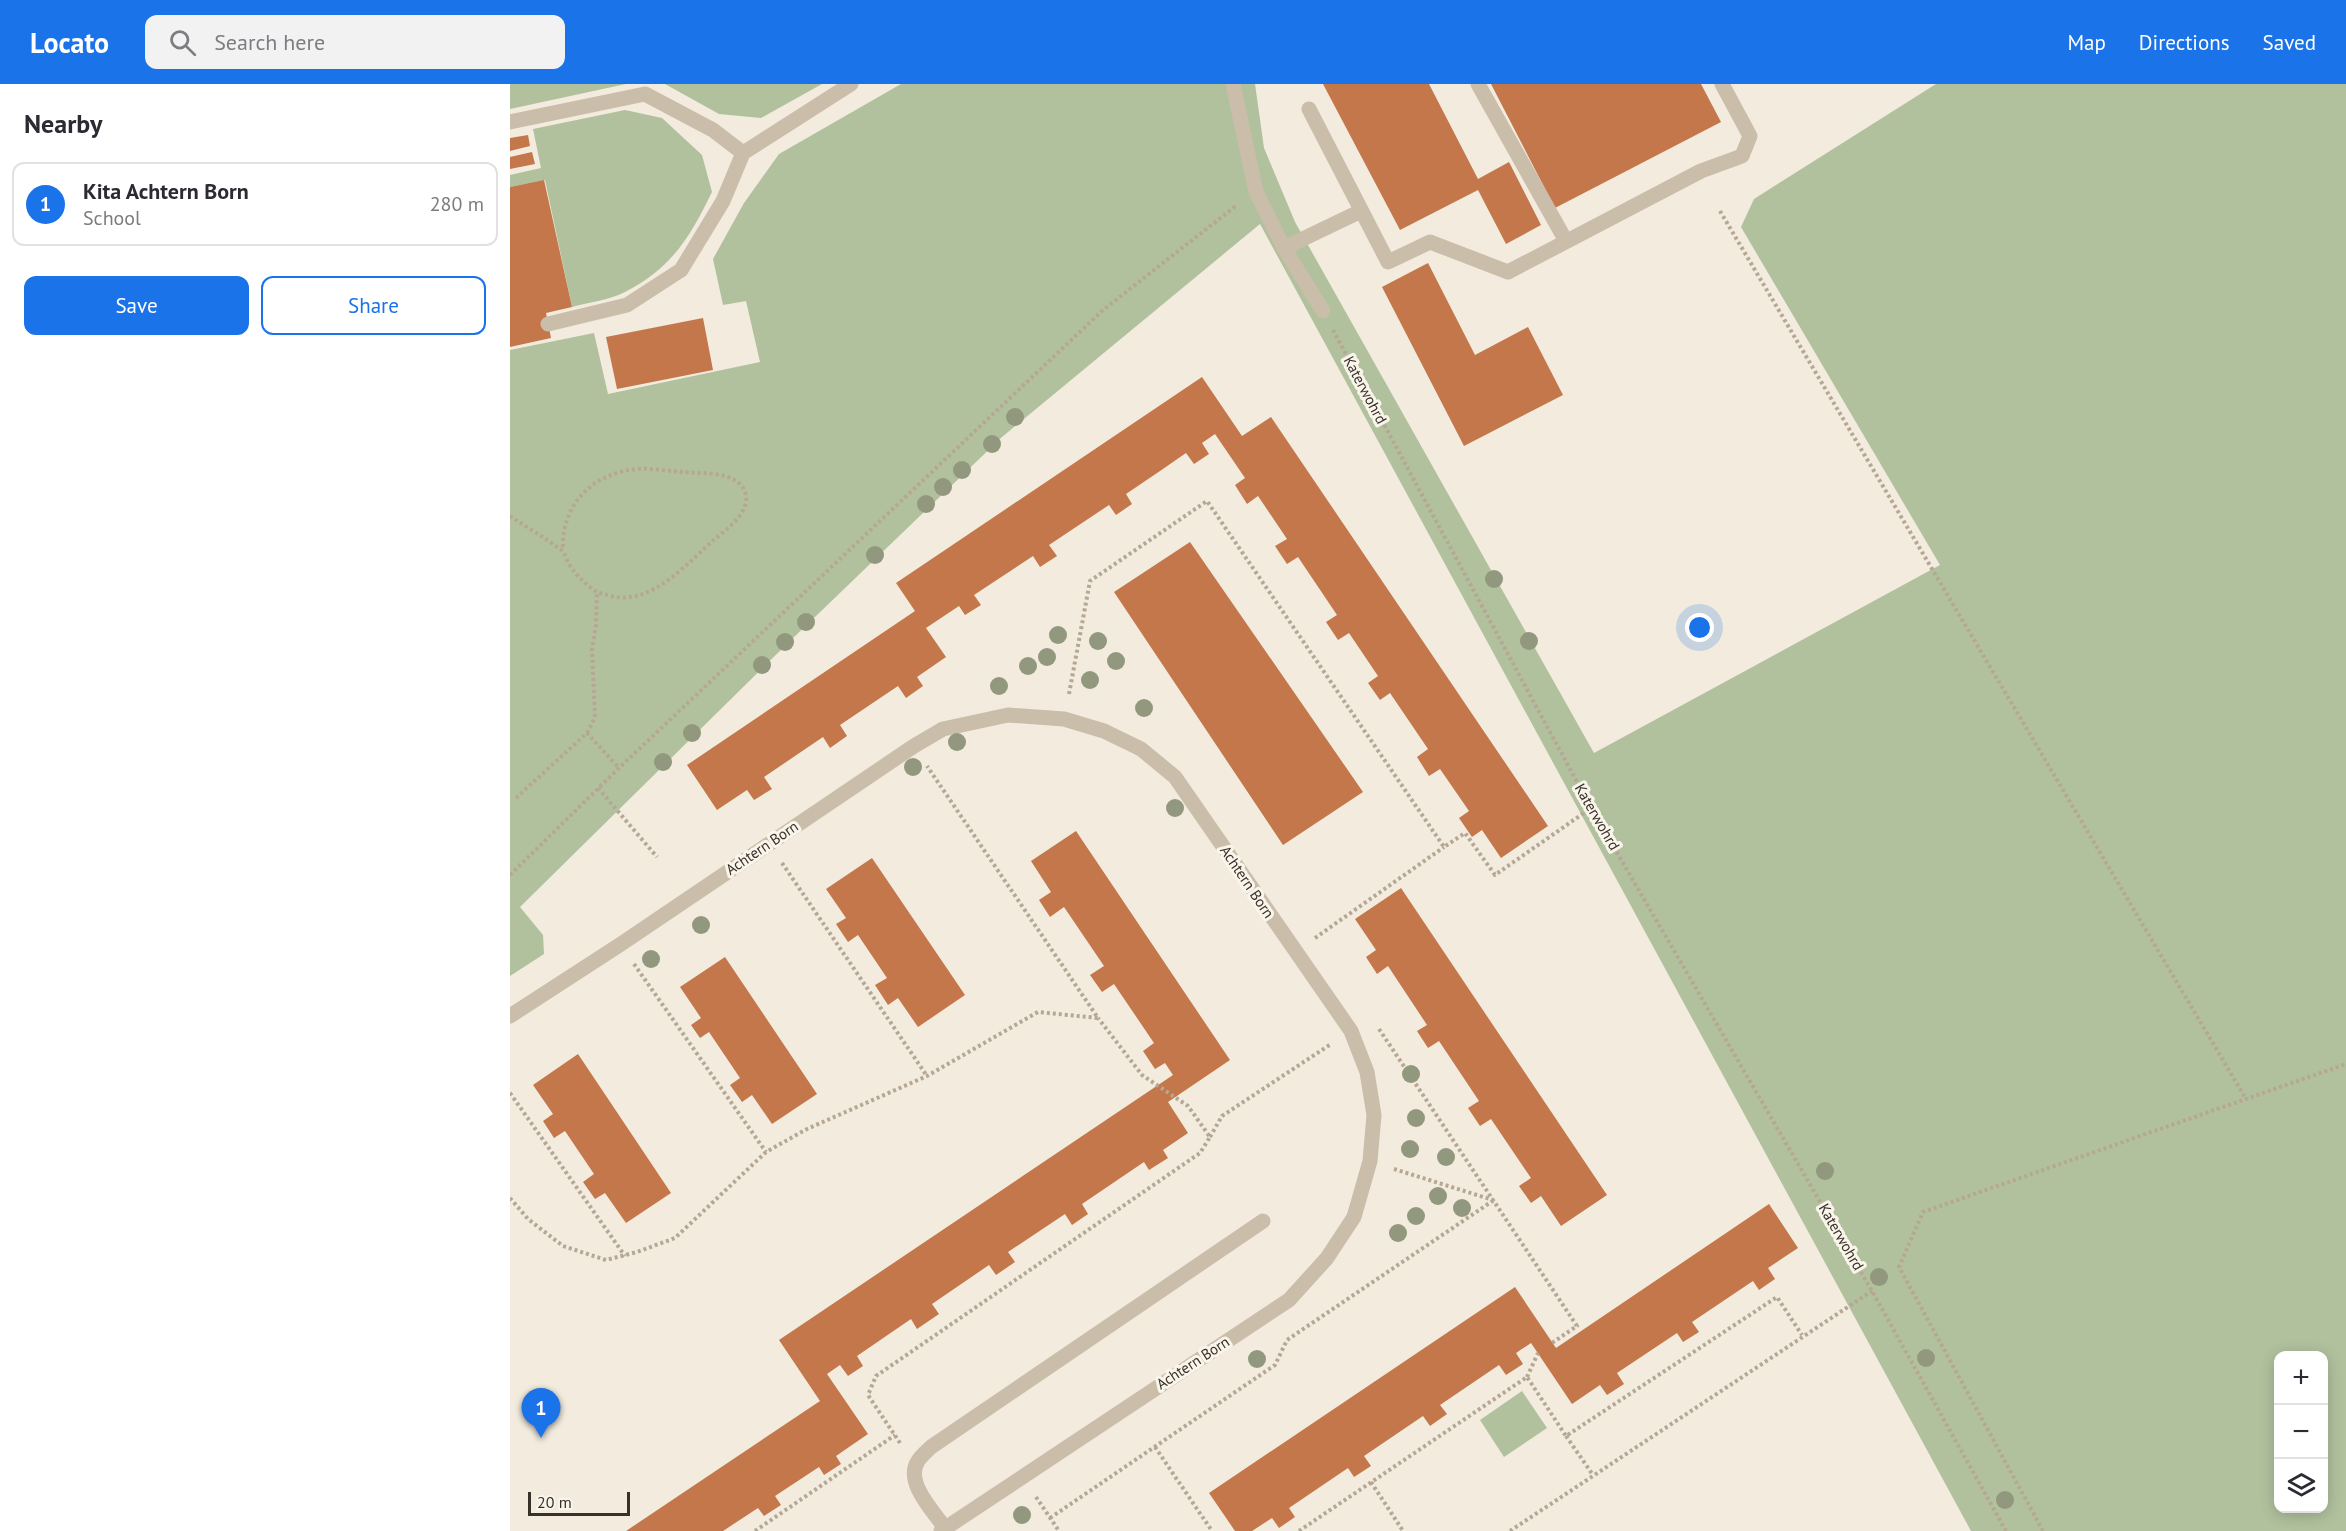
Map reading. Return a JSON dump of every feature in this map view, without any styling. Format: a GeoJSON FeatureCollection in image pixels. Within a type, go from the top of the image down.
{"type":"FeatureCollection","features":[{"type":"Feature","properties":{"kind":"street"},"geometry":{"type":"LineString","coordinates":[[548,324],[627,305],[681,270],[723,201],[743,153],[851,84]]}},
{"type":"Feature","properties":{"kind":"street"},"geometry":{"type":"LineString","coordinates":[[1233,84],[1256,192],[1284,248],[1323,311]]}},
{"type":"Feature","properties":{"kind":"street"},"geometry":{"type":"LineString","coordinates":[[1478,84],[1566,242]]}},
{"type":"Feature","properties":{"kind":"street"},"geometry":{"type":"LineString","coordinates":[[1309,109],[1388,262],[1430,242],[1508,272],[1701,171],[1742,156],[1750,136],[1722,84]]}},
{"type":"Feature","properties":{"kind":"street"},"geometry":{"type":"LineString","coordinates":[[510,122],[645,94],[713,130],[743,153]]}},
{"type":"Feature","properties":{"kind":"street"},"geometry":{"type":"LineString","coordinates":[[1284,248],[1361,211]]}},
{"type":"Feature","properties":{"kind":"street","name":"Achtern Born"},"geometry":{"type":"LineString","coordinates":[[510,1016],[621,944],[914,746],[943,729],[1008,715],[1064,719],[1104,731],[1142,749],[1176,777],[1351,1031],[1367,1072],[1374,1115],[1370,1161],[1354,1217],[1327,1258],[1289,1299],[943,1530]]}},
{"type":"Feature","properties":{"kind":"street"},"geometry":{"type":"LineString","coordinates":[[943,1530],[917,1488],[914,1475],[918,1461],[931,1447],[1263,1221]]}},
{"type":"Feature","properties":{"kind":"path"},"geometry":{"type":"LineString","coordinates":[[510,875],[619,768],[1104,310],[1216,219],[1256,192]]}},
{"type":"Feature","properties":{"kind":"path"},"geometry":{"type":"LineString","coordinates":[[1720,211],[2246,1099]]}},
{"type":"Feature","properties":{"kind":"path","name":"Katerwohrd"},"geometry":{"type":"LineString","coordinates":[[1323,311],[1591,808],[1872,1291],[2006,1531]]}},
{"type":"Feature","properties":{"kind":"path"},"geometry":{"type":"LineString","coordinates":[[510,516],[562,550],[580,578],[597,592],[619,598],[639,596],[666,582],[741,515],[746,503],[745,492],[738,483],[723,475],[638,469],[615,474],[597,482],[581,495],[569,513],[562,534],[562,550]]}},
{"type":"Feature","properties":{"kind":"path"},"geometry":{"type":"LineString","coordinates":[[1064,719],[1090,581],[1207,501],[1444,847]]}},
{"type":"Feature","properties":{"kind":"path"},"geometry":{"type":"LineString","coordinates":[[516,798],[586,733],[595,717],[592,649],[596,626],[597,592]]}},
{"type":"Feature","properties":{"kind":"path"},"geometry":{"type":"LineString","coordinates":[[586,733],[619,768]]}},
{"type":"Feature","properties":{"kind":"path"},"geometry":{"type":"LineString","coordinates":[[914,746],[1098,1018],[1142,1076],[1188,1106],[1210,1137]]}},
{"type":"Feature","properties":{"kind":"path"},"geometry":{"type":"LineString","coordinates":[[598,788],[657,857]]}},
{"type":"Feature","properties":{"kind":"path"},"geometry":{"type":"LineString","coordinates":[[1295,952],[1464,833],[1495,875],[1591,808]]}},
{"type":"Feature","properties":{"kind":"path"},"geometry":{"type":"LineString","coordinates":[[769,843],[927,1076]]}},
{"type":"Feature","properties":{"kind":"path"},"geometry":{"type":"LineString","coordinates":[[621,944],[766,1152]]}},
{"type":"Feature","properties":{"kind":"path"},"geometry":{"type":"LineString","coordinates":[[510,1197],[528,1219],[563,1246],[606,1260],[625,1256],[675,1238],[766,1152],[807,1129],[927,1076],[1038,1012],[1098,1018]]}},
{"type":"Feature","properties":{"kind":"path"},"geometry":{"type":"LineString","coordinates":[[1379,1028],[1577,1326],[1552,1343]]}},
{"type":"Feature","properties":{"kind":"path"},"geometry":{"type":"LineString","coordinates":[[755,1531],[895,1435],[868,1395],[876,1376],[1200,1153],[1222,1116],[1351,1031]]}},
{"type":"Feature","properties":{"kind":"path"},"geometry":{"type":"LineString","coordinates":[[2043,1531],[1899,1267],[1923,1212],[2346,1064]]}},
{"type":"Feature","properties":{"kind":"path"},"geometry":{"type":"LineString","coordinates":[[510,1093],[625,1256]]}},
{"type":"Feature","properties":{"kind":"path"},"geometry":{"type":"LineString","coordinates":[[1370,1161],[1494,1200]]}},
{"type":"Feature","properties":{"kind":"path"},"geometry":{"type":"LineString","coordinates":[[1050,1518],[1275,1365],[1287,1340],[1494,1200]]}},
{"type":"Feature","properties":{"kind":"path"},"geometry":{"type":"LineString","coordinates":[[1510,1531],[1802,1335],[1872,1291]]}},
{"type":"Feature","properties":{"kind":"path"},"geometry":{"type":"LineString","coordinates":[[1566,1436],[1778,1297],[1802,1335]]}},
{"type":"Feature","properties":{"kind":"path"},"geometry":{"type":"LineString","coordinates":[[1299,1531],[1527,1377],[1538,1353]]}},
{"type":"Feature","properties":{"kind":"path"},"geometry":{"type":"LineString","coordinates":[[1527,1377],[1593,1475]]}},
{"type":"Feature","properties":{"kind":"path"},"geometry":{"type":"LineString","coordinates":[[1155,1447],[1212,1531]]}},
{"type":"Feature","properties":{"kind":"path"},"geometry":{"type":"LineString","coordinates":[[1022,1477],[1059,1531]]}},
{"type":"Feature","properties":{"kind":"path"},"geometry":{"type":"LineString","coordinates":[[1371,1482],[1403,1531]]}},
{"type":"Feature","properties":{"kind":"green space"},"geometry":{"type":"Polygon","coordinates":[[[510,84],[626,84],[510,109],[510,84]]]}},
{"type":"Feature","properties":{"kind":"green space"},"geometry":{"type":"Polygon","coordinates":[[[665,84],[822,84],[761,118],[719,114],[665,84]]]}},
{"type":"Feature","properties":{"kind":"green space"},"geometry":{"type":"Polygon","coordinates":[[[901,84],[1255,84],[1264,148],[1295,222],[1594,753],[1940,565],[1741,227],[1754,199],[1936,84],[2346,84],[2346,1531],[1971,1531],[1260,224],[1002,437],[790,641],[520,907],[543,935],[544,954],[510,976],[510,350],[594,333],[608,394],[760,362],[746,301],[723,305],[713,259],[744,203],[779,154],[901,84]]]}},
{"type":"Feature","properties":{"kind":"green space"},"geometry":{"type":"Polygon","coordinates":[[[625,110],[662,118],[702,155],[712,192],[696,223],[678,250],[655,273],[619,295],[572,307],[545,180],[510,187],[510,175],[541,168],[533,129],[625,110]]]}},
{"type":"Feature","properties":{"kind":"green space"},"geometry":{"type":"Polygon","coordinates":[[[1522,1391],[1547,1428],[1504,1457],[1480,1420],[1522,1391]]]}},
{"type":"Feature","properties":{"kind":"building"},"geometry":{"type":"Polygon","coordinates":[[[1323,84],[1429,84],[1478,179],[1509,162],[1541,225],[1506,244],[1478,190],[1400,230],[1323,84]]]}},
{"type":"Feature","properties":{"kind":"building"},"geometry":{"type":"Polygon","coordinates":[[[1491,84],[1701,84],[1721,122],[1555,208],[1491,84]]]}},
{"type":"Feature","properties":{"kind":"building"},"geometry":{"type":"Polygon","coordinates":[[[528,135],[530,146],[510,151],[510,138],[528,135]]]}},
{"type":"Feature","properties":{"kind":"building"},"geometry":{"type":"Polygon","coordinates":[[[532,152],[535,164],[510,169],[510,157],[532,152]]]}},
{"type":"Feature","properties":{"kind":"building"},"geometry":{"type":"Polygon","coordinates":[[[544,180],[572,307],[546,313],[551,338],[510,347],[510,187],[544,180]]]}},
{"type":"Feature","properties":{"kind":"building"},"geometry":{"type":"Polygon","coordinates":[[[1428,263],[1475,355],[1528,327],[1563,395],[1464,446],[1382,287],[1428,263]]]}},
{"type":"Feature","properties":{"kind":"building"},"geometry":{"type":"Polygon","coordinates":[[[703,318],[713,370],[617,389],[606,337],[703,318]]]}},
{"type":"Feature","properties":{"kind":"building"},"geometry":{"type":"Polygon","coordinates":[[[1202,377],[1242,436],[1271,417],[1548,826],[1501,858],[1482,830],[1472,837],[1459,818],[1469,811],[1440,769],[1429,776],[1417,757],[1428,749],[1390,693],[1380,700],[1368,683],[1378,676],[1349,633],[1338,640],[1326,622],[1337,615],[1298,557],[1287,564],[1275,546],[1287,539],[1258,496],[1247,504],[1235,485],[1245,478],[1215,434],[1202,443],[1209,454],[1194,464],[1186,453],[1126,494],[1132,504],[1116,515],[1109,505],[1049,545],[1057,556],[1040,567],[1033,556],[974,595],[981,605],[965,615],[959,606],[926,628],[946,657],[917,677],[923,686],[906,698],[898,686],[840,725],[847,736],[830,748],[823,737],[764,777],[772,789],[754,800],[747,790],[717,810],[687,765],[915,611],[896,583],[1202,377]]]}},
{"type":"Feature","properties":{"kind":"building"},"geometry":{"type":"Polygon","coordinates":[[[1190,542],[1363,792],[1283,845],[1114,592],[1190,542]]]}},
{"type":"Feature","properties":{"kind":"building"},"geometry":{"type":"Polygon","coordinates":[[[1076,831],[1230,1060],[1168,1102],[1188,1133],[1163,1150],[1168,1158],[1149,1170],[1144,1162],[1082,1204],[1088,1214],[1072,1225],[1065,1214],[1008,1252],[1015,1262],[996,1275],[989,1265],[932,1304],[939,1314],[917,1329],[911,1319],[857,1356],[863,1366],[848,1376],[840,1365],[827,1374],[868,1434],[836,1456],[841,1464],[824,1475],[819,1467],[775,1496],[781,1505],[764,1516],[758,1508],[723,1531],[626,1531],[820,1401],[779,1340],[1173,1075],[1165,1063],[1155,1069],[1143,1051],[1154,1043],[1114,984],[1102,992],[1090,975],[1104,966],[1064,907],[1050,917],[1039,900],[1051,892],[1031,861],[1076,831]]]}},
{"type":"Feature","properties":{"kind":"building"},"geometry":{"type":"Polygon","coordinates":[[[872,858],[965,995],[918,1027],[898,998],[888,1005],[875,985],[887,978],[858,935],[848,942],[836,924],[846,918],[826,889],[872,858]]]}},
{"type":"Feature","properties":{"kind":"building"},"geometry":{"type":"Polygon","coordinates":[[[1401,888],[1607,1195],[1561,1226],[1541,1196],[1531,1203],[1519,1186],[1531,1178],[1491,1119],[1480,1126],[1468,1108],[1479,1101],[1439,1041],[1428,1048],[1417,1031],[1427,1025],[1388,966],[1377,974],[1366,957],[1376,950],[1355,919],[1401,888]]]}},
{"type":"Feature","properties":{"kind":"building"},"geometry":{"type":"Polygon","coordinates":[[[725,957],[817,1094],[772,1124],[752,1095],[742,1102],[730,1085],[740,1078],[709,1032],[700,1038],[691,1025],[701,1018],[680,987],[725,957]]]}},
{"type":"Feature","properties":{"kind":"building"},"geometry":{"type":"Polygon","coordinates":[[[578,1054],[671,1193],[626,1223],[605,1193],[595,1199],[583,1182],[594,1174],[565,1131],[554,1138],[543,1121],[553,1114],[533,1085],[578,1054]]]}},
{"type":"Feature","properties":{"kind":"building"},"geometry":{"type":"Polygon","coordinates":[[[1769,1204],[1798,1248],[1768,1268],[1775,1279],[1759,1290],[1753,1281],[1692,1322],[1699,1332],[1683,1342],[1677,1333],[1617,1373],[1624,1384],[1607,1395],[1600,1385],[1572,1404],[1531,1343],[1516,1353],[1523,1364],[1506,1375],[1499,1365],[1440,1405],[1447,1414],[1430,1426],[1423,1416],[1364,1456],[1371,1466],[1354,1477],[1348,1468],[1289,1508],[1295,1517],[1279,1528],[1272,1518],[1252,1531],[1235,1531],[1209,1493],[1515,1287],[1556,1348],[1769,1204]]]}},
{"type":"Feature","properties":{"kind":"place","name":"Kita Achtern Born"},"geometry":{"type":"Point","coordinates":[541,1438]}}]}
